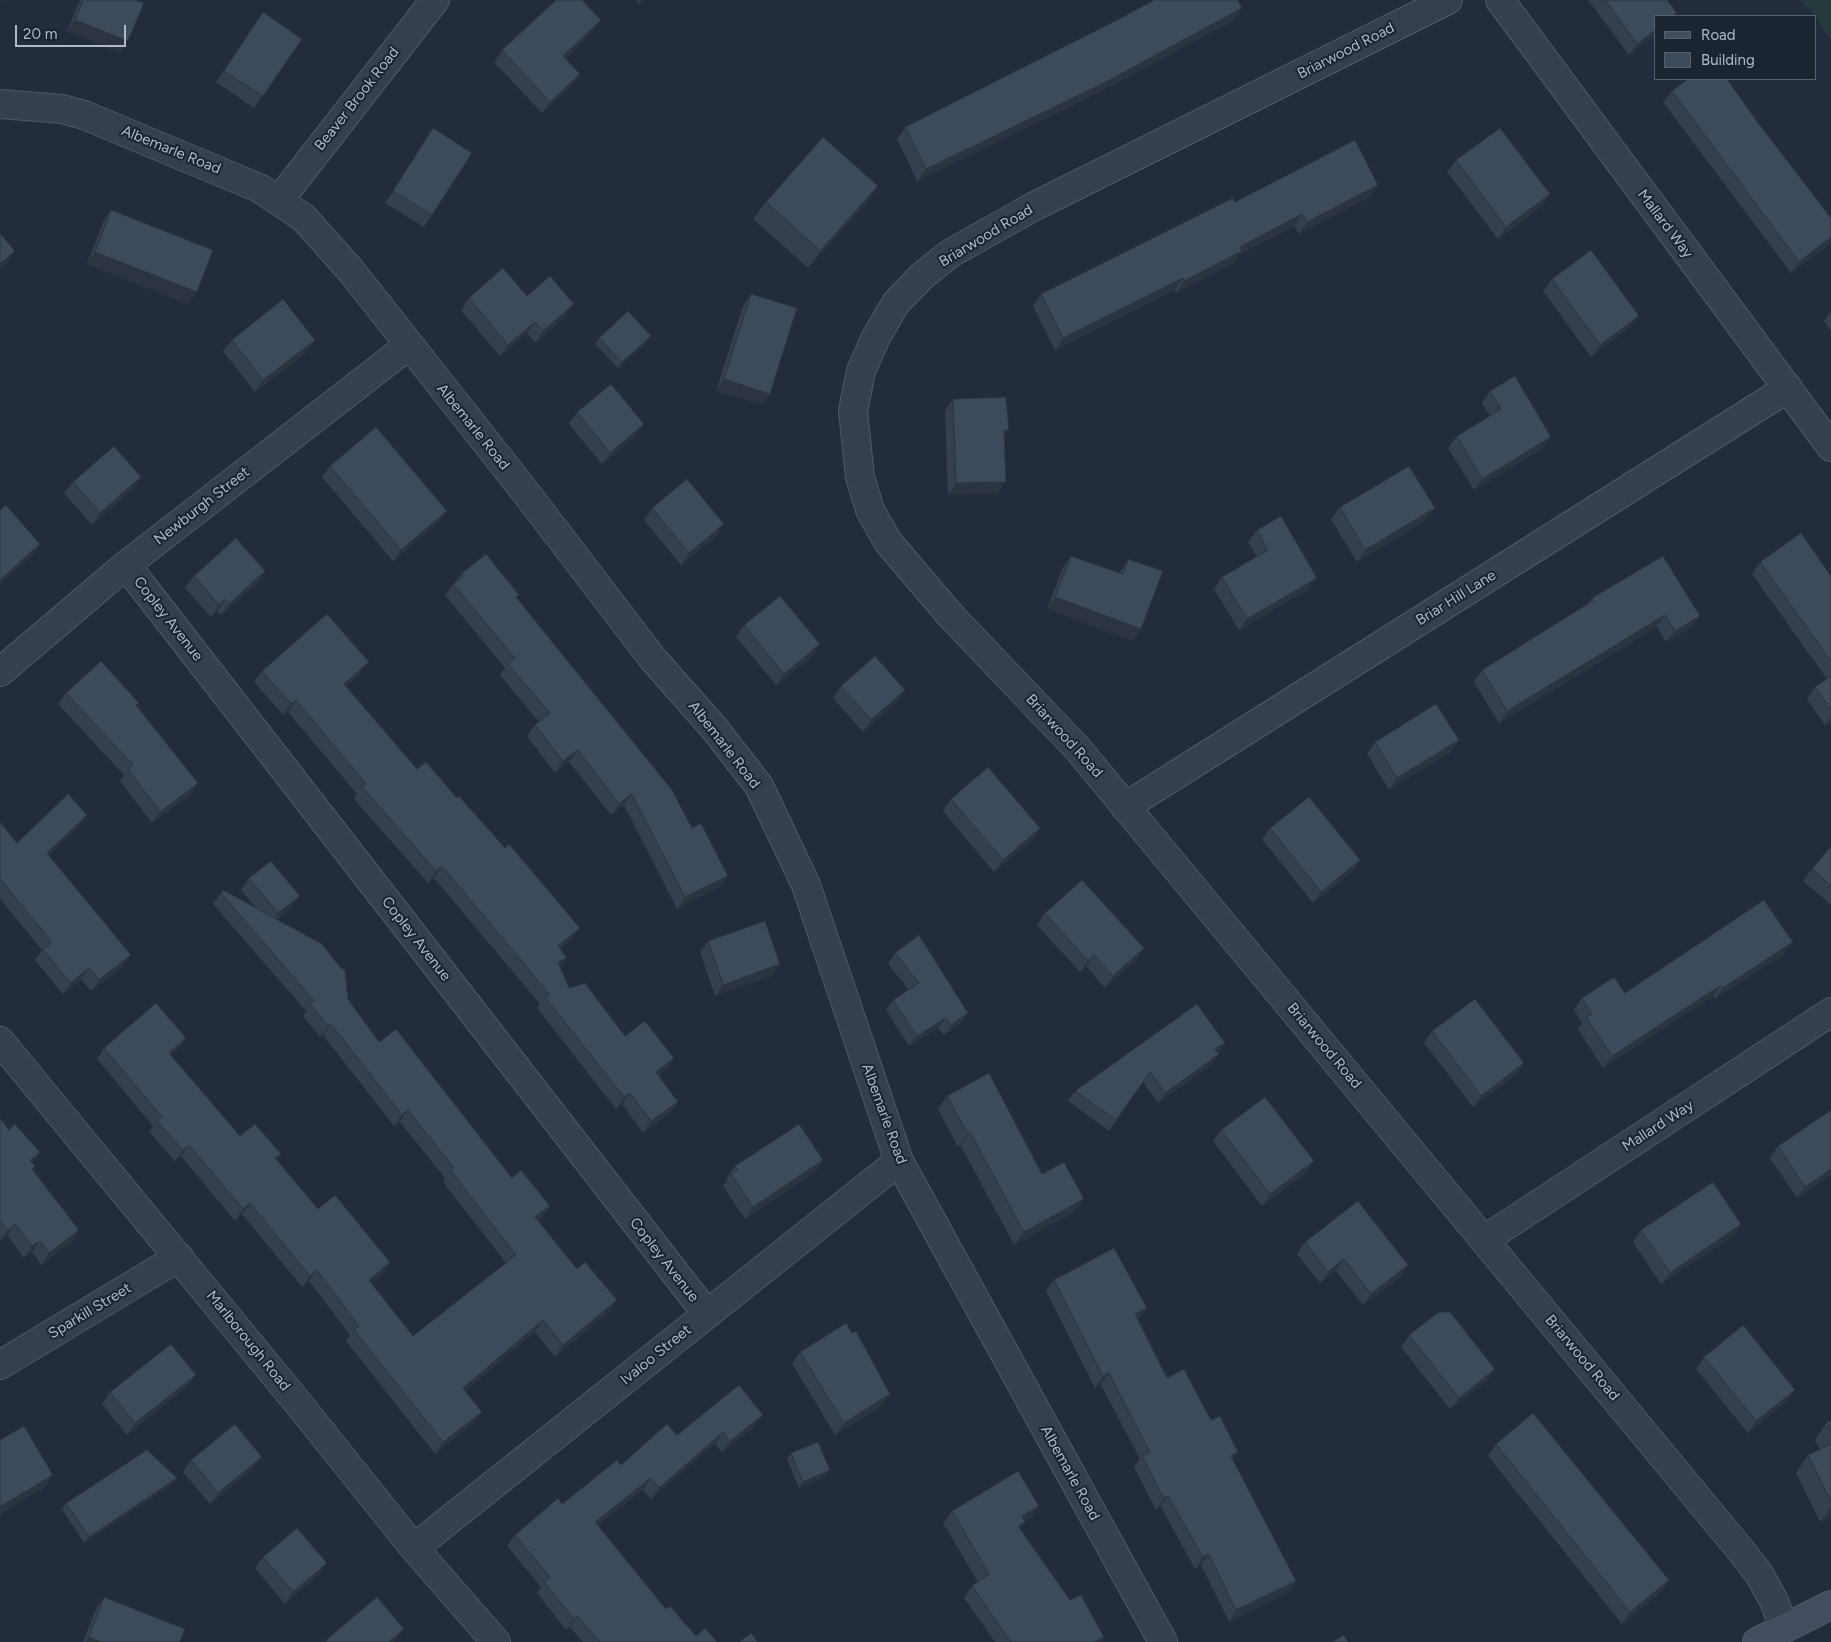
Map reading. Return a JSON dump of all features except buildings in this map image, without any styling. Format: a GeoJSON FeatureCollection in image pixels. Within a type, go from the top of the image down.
{"type":"FeatureCollection","features":[{"type":"Feature","properties":{"kind":"main road"},"geometry":{"type":"LineString","coordinates":[[1757,1642],[1831,1605]]}},
{"type":"Feature","properties":{"kind":"street","name":"Beaver Brook Road"},"geometry":{"type":"LineString","coordinates":[[280,200],[435,0]]}},
{"type":"Feature","properties":{"kind":"street","name":"Briarwood Road"},"geometry":{"type":"LineString","coordinates":[[1448,0],[1033,207],[951,253],[922,276],[896,303],[876,337],[861,371],[853,411],[860,477],[870,510],[888,542],[952,616],[1077,748],[1743,1553],[1759,1574],[1774,1600],[1784,1628]]}},
{"type":"Feature","properties":{"kind":"street","name":"Mallard Way"},"geometry":{"type":"LineString","coordinates":[[1500,0],[1831,447]]}},
{"type":"Feature","properties":{"kind":"street","name":"Albemarle Road"},"geometry":{"type":"LineString","coordinates":[[0,104],[62,109],[84,115],[229,174],[280,200],[304,218],[326,241],[527,494],[653,659],[714,728],[759,786],[806,885],[899,1161],[1163,1642]]}},
{"type":"Feature","properties":{"kind":"street","name":"Newburgh Street"},"geometry":{"type":"LineString","coordinates":[[0,672],[126,565],[408,346]]}},
{"type":"Feature","properties":{"kind":"street","name":"Briar Hill Lane"},"geometry":{"type":"LineString","coordinates":[[1125,807],[1788,388]]}},
{"type":"Feature","properties":{"kind":"street","name":"Copley Avenue"},"geometry":{"type":"LineString","coordinates":[[126,565],[707,1314]]}},
{"type":"Feature","properties":{"kind":"street","name":"Mallard Way"},"geometry":{"type":"LineString","coordinates":[[1484,1240],[1831,1012]]}},
{"type":"Feature","properties":{"kind":"street","name":"Marlborough Road"},"geometry":{"type":"LineString","coordinates":[[0,1041],[179,1257],[414,1548],[496,1642]]}},
{"type":"Feature","properties":{"kind":"street","name":"Ivaloo Street"},"geometry":{"type":"LineString","coordinates":[[414,1548],[899,1161]]}},
{"type":"Feature","properties":{"kind":"street","name":"Sparkill Street"},"geometry":{"type":"LineString","coordinates":[[0,1365],[179,1257]]}},
{"type":"Feature","properties":{"kind":"green space"},"geometry":{"type":"Polygon","coordinates":[[[1800,0],[1831,0],[1831,41],[1816,15],[1800,0]]]}}]}
